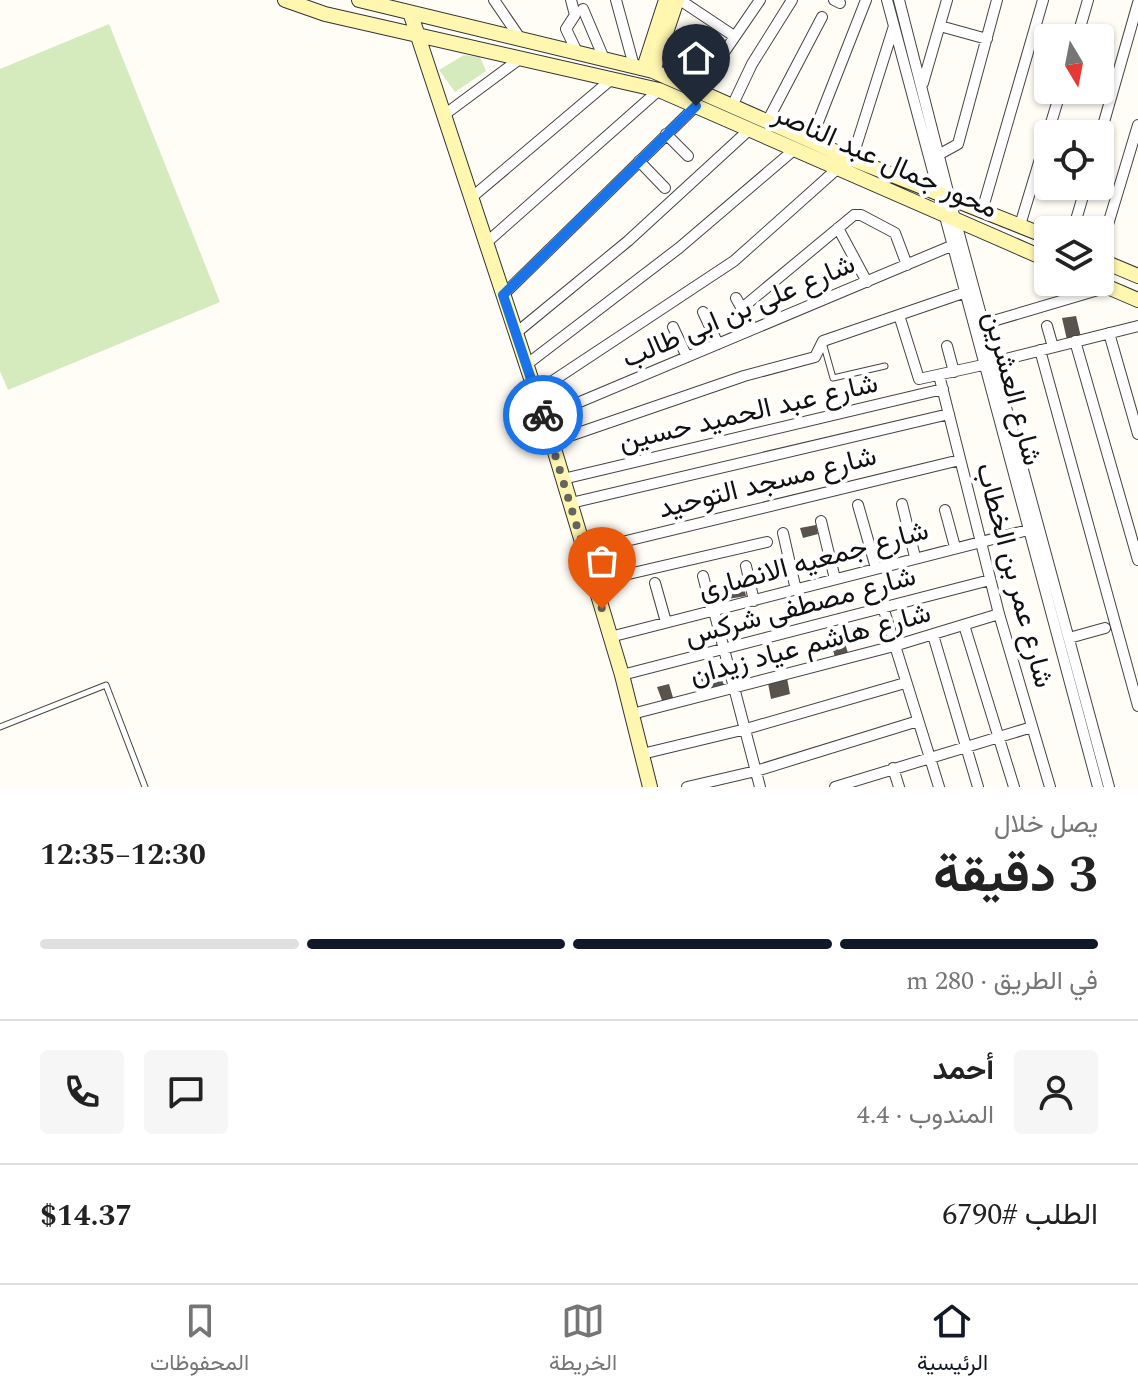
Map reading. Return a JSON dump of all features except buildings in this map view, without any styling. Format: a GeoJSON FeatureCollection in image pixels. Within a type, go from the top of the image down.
{"type":"FeatureCollection","features":[{"type":"Feature","properties":{"kind":"street","name":"محور جمال عبد الناصر"},"geometry":{"type":"LineString","coordinates":[[285,0],[325,14],[659,90],[1034,254]]}},
{"type":"Feature","properties":{"kind":"street","name":"محور جمال عبد الناصر"},"geometry":{"type":"LineString","coordinates":[[359,0],[411,15],[644,68],[695,87],[852,159],[1034,231]]}},
{"type":"Feature","properties":{"kind":"street"},"geometry":{"type":"LineString","coordinates":[[405,0],[571,503],[622,675],[650,787]]}},
{"type":"Feature","properties":{"kind":"street"},"geometry":{"type":"LineString","coordinates":[[494,0],[522,41]]}},
{"type":"Feature","properties":{"kind":"street"},"geometry":{"type":"LineString","coordinates":[[571,0],[575,15],[566,29],[578,54]]}},
{"type":"Feature","properties":{"kind":"street"},"geometry":{"type":"LineString","coordinates":[[616,0],[644,68]]}},
{"type":"Feature","properties":{"kind":"street"},"geometry":{"type":"LineString","coordinates":[[733,104],[752,64],[792,0]]}},
{"type":"Feature","properties":{"kind":"street"},"geometry":{"type":"LineString","coordinates":[[811,140],[866,0]]}},
{"type":"Feature","properties":{"kind":"street","name":"شارع العشرين"},"geometry":{"type":"LineString","coordinates":[[887,0],[944,196],[951,246],[963,293],[988,363],[1069,638],[1109,787]]}},
{"type":"Feature","properties":{"kind":"street","name":"شارع العشرين"},"geometry":{"type":"LineString","coordinates":[[899,0],[940,154],[944,196]]}},
{"type":"Feature","properties":{"kind":"street"},"geometry":{"type":"LineString","coordinates":[[903,12],[906,0]]}},
{"type":"Feature","properties":{"kind":"street"},"geometry":{"type":"LineString","coordinates":[[922,85],[947,0]]}},
{"type":"Feature","properties":{"kind":"street"},"geometry":{"type":"LineString","coordinates":[[940,154],[958,144],[997,0]]}},
{"type":"Feature","properties":{"kind":"street"},"geometry":{"type":"LineString","coordinates":[[982,211],[1043,0]]}},
{"type":"Feature","properties":{"kind":"street"},"geometry":{"type":"LineString","coordinates":[[1081,24],[1088,0]]}},
{"type":"Feature","properties":{"kind":"street"},"geometry":{"type":"LineString","coordinates":[[644,68],[670,1],[734,36]]}},
{"type":"Feature","properties":{"kind":"street"},"geometry":{"type":"LineString","coordinates":[[695,87],[720,49],[734,36],[754,2]]}},
{"type":"Feature","properties":{"kind":"street"},"geometry":{"type":"LineString","coordinates":[[1105,120],[1138,3]]}},
{"type":"Feature","properties":{"kind":"street"},"geometry":{"type":"LineString","coordinates":[[583,9],[605,61]]}},
{"type":"Feature","properties":{"kind":"street"},"geometry":{"type":"LineString","coordinates":[[768,120],[822,17]]}},
{"type":"Feature","properties":{"kind":"street"},"geometry":{"type":"LineString","coordinates":[[852,159],[894,26]]}},
{"type":"Feature","properties":{"kind":"street"},"geometry":{"type":"LineString","coordinates":[[940,26],[987,39]]}},
{"type":"Feature","properties":{"kind":"street"},"geometry":{"type":"LineString","coordinates":[[444,115],[521,58]]}},
{"type":"Feature","properties":{"kind":"street"},"geometry":{"type":"LineString","coordinates":[[471,198],[613,78]]}},
{"type":"Feature","properties":{"kind":"street"},"geometry":{"type":"LineString","coordinates":[[486,243],[659,90]]}},
{"type":"Feature","properties":{"kind":"street"},"geometry":{"type":"LineString","coordinates":[[1020,225],[1057,104]]}},
{"type":"Feature","properties":{"kind":"street"},"geometry":{"type":"LineString","coordinates":[[503,295],[696,106]]}},
{"type":"Feature","properties":{"kind":"street"},"geometry":{"type":"LineString","coordinates":[[1111,216],[1138,125]]}},
{"type":"Feature","properties":{"kind":"street"},"geometry":{"type":"LineString","coordinates":[[516,333],[628,241],[750,129]]}},
{"type":"Feature","properties":{"kind":"street"},"geometry":{"type":"LineString","coordinates":[[666,134],[688,156]]}},
{"type":"Feature","properties":{"kind":"street"},"geometry":{"type":"LineString","coordinates":[[526,365],[679,248],[795,149]]}},
{"type":"Feature","properties":{"kind":"street"},"geometry":{"type":"LineString","coordinates":[[639,161],[665,188]]}},
{"type":"Feature","properties":{"kind":"street"},"geometry":{"type":"LineString","coordinates":[[536,392],[734,261],[837,169]]}},
{"type":"Feature","properties":{"kind":"street"},"geometry":{"type":"LineString","coordinates":[[742,308],[856,214],[896,235],[907,265]]}},
{"type":"Feature","properties":{"kind":"street","name":"شارع العشرين"},"geometry":{"type":"LineString","coordinates":[[948,216],[983,324],[988,363],[1028,530],[1098,787]]}},
{"type":"Feature","properties":{"kind":"street"},"geometry":{"type":"LineString","coordinates":[[838,228],[867,282]]}},
{"type":"Feature","properties":{"kind":"street","name":"شارع على بن ابى طالب"},"geometry":{"type":"LineString","coordinates":[[544,417],[951,246]]}},
{"type":"Feature","properties":{"kind":"street"},"geometry":{"type":"LineString","coordinates":[[1114,266],[1135,275],[1138,299],[1114,290]]}},
{"type":"Feature","properties":{"kind":"street"},"geometry":{"type":"LineString","coordinates":[[552,442],[744,376],[815,357],[823,341],[963,293]]}},
{"type":"Feature","properties":{"kind":"street"},"geometry":{"type":"LineString","coordinates":[[983,324],[1068,296]]}},
{"type":"Feature","properties":{"kind":"street"},"geometry":{"type":"LineString","coordinates":[[736,298],[753,329]]}},
{"type":"Feature","properties":{"kind":"street"},"geometry":{"type":"LineString","coordinates":[[703,312],[718,344]]}},
{"type":"Feature","properties":{"kind":"street"},"geometry":{"type":"LineString","coordinates":[[899,315],[919,379],[1138,326]]}},
{"type":"Feature","properties":{"kind":"street"},"geometry":{"type":"LineString","coordinates":[[1047,326],[1053,347]]}},
{"type":"Feature","properties":{"kind":"street"},"geometry":{"type":"LineString","coordinates":[[673,327],[687,357]]}},
{"type":"Feature","properties":{"kind":"street"},"geometry":{"type":"LineString","coordinates":[[1109,333],[1138,434]]}},
{"type":"Feature","properties":{"kind":"street"},"geometry":{"type":"LineString","coordinates":[[1075,341],[1138,560]]}},
{"type":"Feature","properties":{"kind":"street"},"geometry":{"type":"LineString","coordinates":[[947,346],[954,372]]}},
{"type":"Feature","properties":{"kind":"street"},"geometry":{"type":"LineString","coordinates":[[1040,350],[1138,706]]}},
{"type":"Feature","properties":{"kind":"street","name":"شارع عمر بن الخطاب"},"geometry":{"type":"LineString","coordinates":[[939,375],[999,614],[1050,787]]}},
{"type":"Feature","properties":{"kind":"street","name":"شارع عبد الحميد حسين"},"geometry":{"type":"LineString","coordinates":[[563,479],[943,389]]}},
{"type":"Feature","properties":{"kind":"street"},"geometry":{"type":"LineString","coordinates":[[571,503],[949,414]]}},
{"type":"Feature","properties":{"kind":"street","name":"شارع مسجد التوحيد"},"geometry":{"type":"LineString","coordinates":[[585,551],[960,460]]}},
{"type":"Feature","properties":{"kind":"street"},"geometry":{"type":"LineString","coordinates":[[902,504],[915,557]]}},
{"type":"Feature","properties":{"kind":"street"},"geometry":{"type":"LineString","coordinates":[[858,505],[876,568]]}},
{"type":"Feature","properties":{"kind":"street"},"geometry":{"type":"LineString","coordinates":[[945,510],[955,547]]}},
{"type":"Feature","properties":{"kind":"street"},"geometry":{"type":"LineString","coordinates":[[821,521],[835,579]]}},
{"type":"Feature","properties":{"kind":"street","name":"شارع جمعيه الانصارى"},"geometry":{"type":"LineString","coordinates":[[610,637],[1028,530]]}},
{"type":"Feature","properties":{"kind":"street"},"geometry":{"type":"LineString","coordinates":[[783,533],[796,590]]}},
{"type":"Feature","properties":{"kind":"street"},"geometry":{"type":"LineString","coordinates":[[594,582],[767,542]]}},
{"type":"Feature","properties":{"kind":"street"},"geometry":{"type":"LineString","coordinates":[[746,566],[754,601]]}},
{"type":"Feature","properties":{"kind":"street"},"geometry":{"type":"LineString","coordinates":[[703,576],[760,787]]}},
{"type":"Feature","properties":{"kind":"street","name":"شارع مصطفى شركس"},"geometry":{"type":"LineString","coordinates":[[622,675],[990,580]]}},
{"type":"Feature","properties":{"kind":"street"},"geometry":{"type":"LineString","coordinates":[[655,583],[666,622]]}},
{"type":"Feature","properties":{"kind":"street"},"geometry":{"type":"LineString","coordinates":[[883,607],[939,787]]}},
{"type":"Feature","properties":{"kind":"street","name":"شارع هاشم عياد زيدان"},"geometry":{"type":"LineString","coordinates":[[632,714],[894,646],[999,614]]}},
{"type":"Feature","properties":{"kind":"street"},"geometry":{"type":"LineString","coordinates":[[964,625],[1014,787]]}},
{"type":"Feature","properties":{"kind":"street"},"geometry":{"type":"LineString","coordinates":[[1069,638],[1105,628]]}},
{"type":"Feature","properties":{"kind":"street"},"geometry":{"type":"LineString","coordinates":[[933,635],[978,787]]}},
{"type":"Feature","properties":{"kind":"street"},"geometry":{"type":"LineString","coordinates":[[642,754],[746,729],[905,683]]}},
{"type":"Feature","properties":{"kind":"street"},"geometry":{"type":"LineString","coordinates":[[687,787],[756,771],[918,721]]}},
{"type":"Feature","properties":{"kind":"street"},"geometry":{"type":"LineString","coordinates":[[835,787],[860,783],[893,768],[1032,727]]}},
{"type":"Feature","properties":{"kind":"street"},"geometry":{"type":"LineString","coordinates":[[893,768],[899,787]]}},
{"type":"Feature","properties":{"kind":"lane"},"geometry":{"type":"LineString","coordinates":[[823,341],[833,378],[885,366]]}},
{"type":"Feature","properties":{"kind":"lane"},"geometry":{"type":"LineString","coordinates":[[0,727],[106,685],[145,787]]}},
{"type":"Feature","properties":{"kind":"green space"},"geometry":{"type":"Polygon","coordinates":[[[109,24],[220,302],[8,390],[0,371],[0,69],[109,24]]]}},
{"type":"Feature","properties":{"kind":"green space"},"geometry":{"type":"Polygon","coordinates":[[[464,55],[480,57],[486,71],[455,92],[439,70],[464,55]]]}},
{"type":"Feature","properties":{"kind":"way so far"},"geometry":{"type":"LineString","coordinates":[[543,415],[602,609]]}},
{"type":"Feature","properties":{"kind":"route"},"geometry":{"type":"LineString","coordinates":[[543,415],[503,295],[696,106]]}}]}
